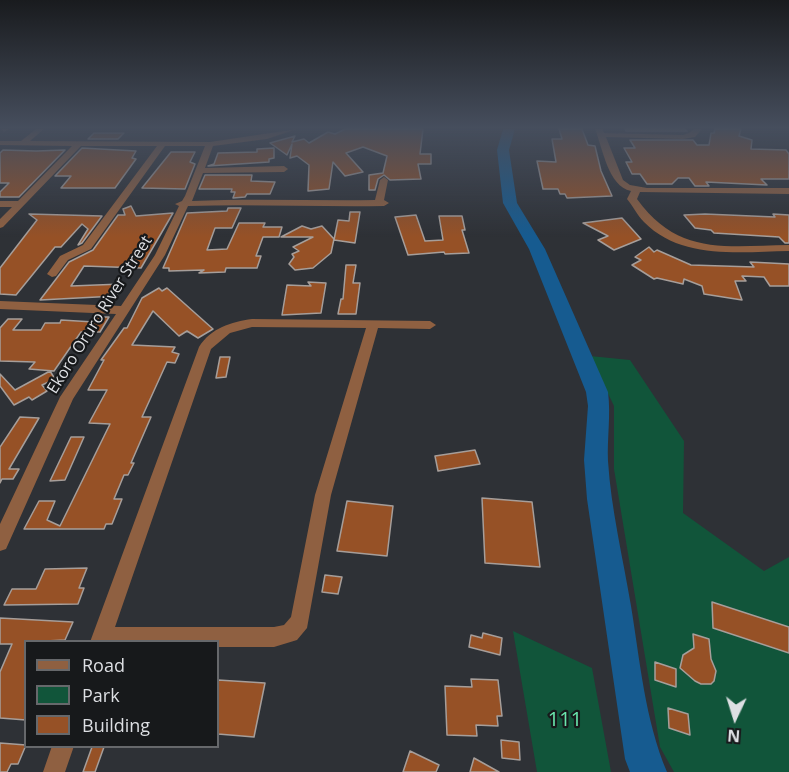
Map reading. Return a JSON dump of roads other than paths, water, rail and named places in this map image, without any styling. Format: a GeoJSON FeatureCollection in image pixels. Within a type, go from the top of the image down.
{"type":"FeatureCollection","features":[{"type":"Feature","properties":{"kind":"street"},"geometry":{"type":"LineString","coordinates":[[0,225],[58,165]]}},
{"type":"Feature","properties":{"kind":"street"},"geometry":{"type":"LineString","coordinates":[[52,274],[64,258],[87,247],[147,165]]}},
{"type":"Feature","properties":{"kind":"street","name":"Ekoro Oruro River Street"},"geometry":{"type":"LineString","coordinates":[[0,543],[67,397],[160,255],[182,204],[203,165]]}},
{"type":"Feature","properties":{"kind":"street"},"geometry":{"type":"LineString","coordinates":[[613,165],[620,181],[636,190],[660,192],[789,191]]}},
{"type":"Feature","properties":{"kind":"street"},"geometry":{"type":"LineString","coordinates":[[201,171],[284,169]]}},
{"type":"Feature","properties":{"kind":"street"},"geometry":{"type":"LineString","coordinates":[[182,204],[250,201],[300,204],[382,203],[384,180]]}},
{"type":"Feature","properties":{"kind":"street"},"geometry":{"type":"LineString","coordinates":[[636,190],[632,199],[635,204],[658,231],[672,240],[716,248],[789,248]]}},
{"type":"Feature","properties":{"kind":"street"},"geometry":{"type":"LineString","coordinates":[[0,204],[20,204]]}},
{"type":"Feature","properties":{"kind":"street"},"geometry":{"type":"LineString","coordinates":[[0,319],[5,305],[122,310]]}},
{"type":"Feature","properties":{"kind":"street"},"geometry":{"type":"LineString","coordinates":[[373,324],[323,495],[300,621],[290,633],[274,637],[100,639],[205,347],[216,334],[232,326],[252,323],[373,324],[430,325]]}},
{"type":"Feature","properties":{"kind":"street"},"geometry":{"type":"LineString","coordinates":[[54,772],[63,748]]}},
{"type":"Feature","properties":{"kind":"waterway"},"geometry":{"type":"LineString","coordinates":[[505,165],[510,203],[537,249],[597,392],[599,406],[596,460],[600,499],[632,708],[642,759],[649,772]]}},
{"type":"Feature","properties":{"kind":"park label","name":"111"},"geometry":{"type":"Point","coordinates":[565,720]}}]}
